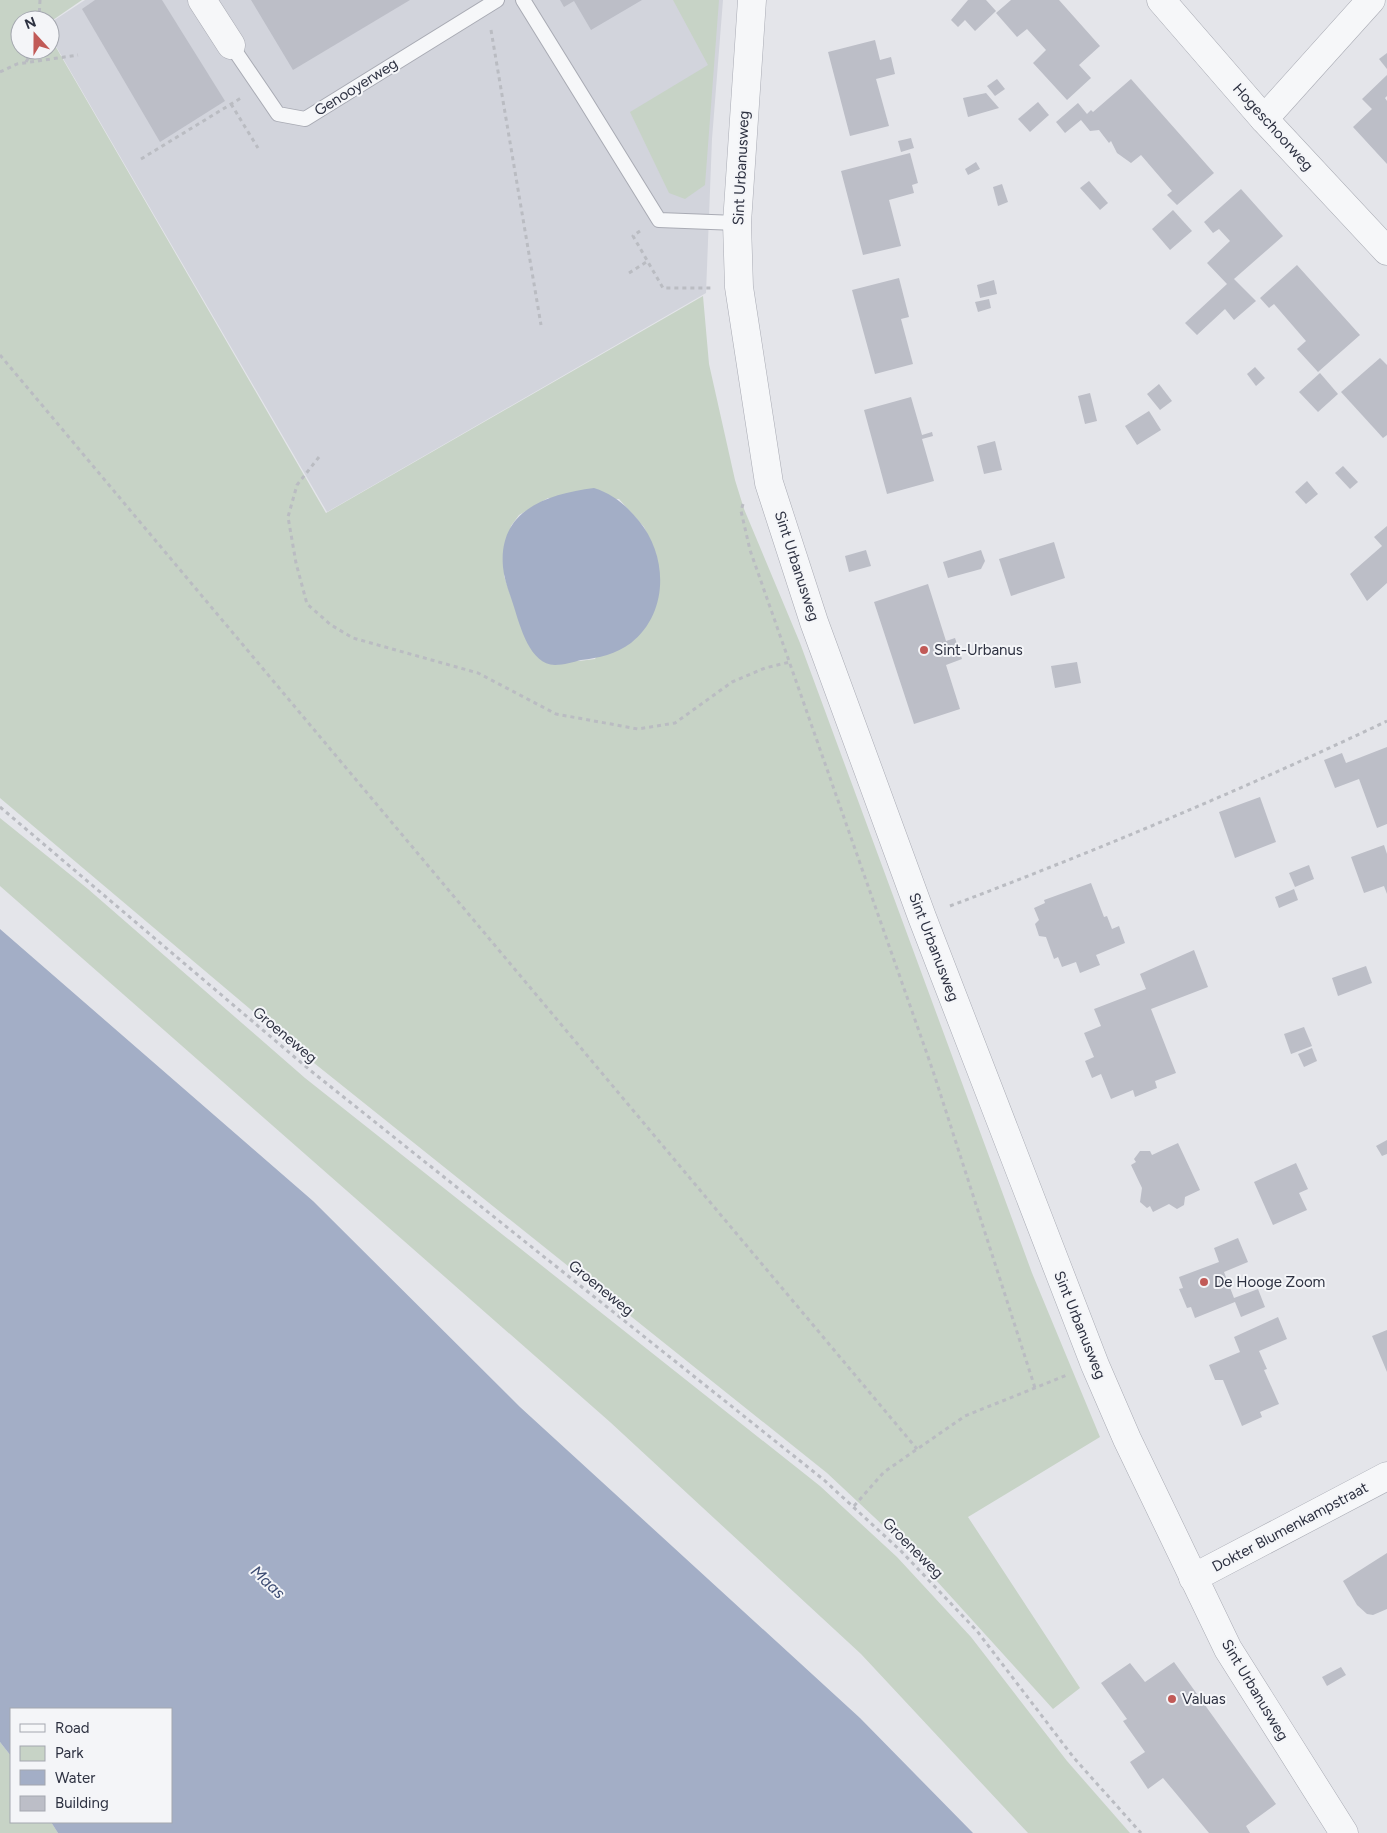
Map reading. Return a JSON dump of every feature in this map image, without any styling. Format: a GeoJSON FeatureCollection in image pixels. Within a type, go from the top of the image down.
{"type":"FeatureCollection","features":[{"type":"Feature","properties":{"kind":"street","name":"Genooyerweg"},"geometry":{"type":"LineString","coordinates":[[202,0],[231,45]]}},
{"type":"Feature","properties":{"kind":"street","name":"Sint Urbanusweg"},"geometry":{"type":"LineString","coordinates":[[752,0],[737,223],[739,287],[770,483],[814,622],[922,917],[1095,1364],[1127,1439],[1228,1649],[1344,1833]]}},
{"type":"Feature","properties":{"kind":"street","name":"Hogeschoorweg"},"geometry":{"type":"LineString","coordinates":[[1160,0],[1264,119],[1387,251]]}},
{"type":"Feature","properties":{"kind":"street"},"geometry":{"type":"LineString","coordinates":[[1264,119],[1371,0]]}},
{"type":"Feature","properties":{"kind":"street","name":"Dokter Blumenkampstraat"},"geometry":{"type":"LineString","coordinates":[[1194,1578],[1387,1476]]}},
{"type":"Feature","properties":{"kind":"lane"},"geometry":{"type":"LineString","coordinates":[[523,0],[659,220],[737,223]]}},
{"type":"Feature","properties":{"kind":"lane","name":"Genooyerweg"},"geometry":{"type":"LineString","coordinates":[[231,45],[278,114],[305,119],[492,3]]}},
{"type":"Feature","properties":{"kind":"path"},"geometry":{"type":"LineString","coordinates":[[492,3],[541,325]]}},
{"type":"Feature","properties":{"kind":"path"},"geometry":{"type":"LineString","coordinates":[[0,72],[26,62],[78,55]]}},
{"type":"Feature","properties":{"kind":"path"},"geometry":{"type":"LineString","coordinates":[[141,159],[231,104],[258,148]]}},
{"type":"Feature","properties":{"kind":"path"},"geometry":{"type":"LineString","coordinates":[[659,220],[633,236],[663,288],[739,287]]}},
{"type":"Feature","properties":{"kind":"path"},"geometry":{"type":"LineString","coordinates":[[629,273],[648,262]]}},
{"type":"Feature","properties":{"kind":"path"},"geometry":{"type":"LineString","coordinates":[[0,356],[917,1448]]}},
{"type":"Feature","properties":{"kind":"path"},"geometry":{"type":"LineString","coordinates":[[319,457],[296,485],[288,517],[296,563],[307,604],[331,625],[353,638],[478,673],[556,714],[638,729],[675,723],[732,682],[765,668],[790,662]]}},
{"type":"Feature","properties":{"kind":"path"},"geometry":{"type":"LineString","coordinates":[[770,483],[746,495],[742,511],[750,550],[933,1071],[1036,1391]]}},
{"type":"Feature","properties":{"kind":"path"},"geometry":{"type":"LineString","coordinates":[[922,917],[1082,856],[1268,777],[1387,721]]}},
{"type":"Feature","properties":{"kind":"path","name":"Groeneweg"},"geometry":{"type":"LineString","coordinates":[[0,807],[311,1071],[824,1480],[854,1506],[901,1551],[977,1630],[1074,1758],[1141,1833]]}},
{"type":"Feature","properties":{"kind":"path"},"geometry":{"type":"LineString","coordinates":[[854,1506],[884,1472],[965,1416],[1034,1387]]}},
{"type":"Feature","properties":{"kind":"shaded area"},"geometry":{"type":"Polygon","coordinates":[[[85,0],[723,0],[712,139],[706,293],[327,512],[60,53],[60,16],[85,0]]]}},
{"type":"Feature","properties":{"kind":"green space"},"geometry":{"type":"Polygon","coordinates":[[[0,0],[82,0],[60,15],[60,10],[10,10],[10,60],[60,60],[60,54],[326,513],[703,296],[709,364],[735,480],[744,509],[800,643],[1032,1273],[1100,1437],[968,1517],[1080,1688],[1053,1709],[905,1546],[827,1473],[314,1063],[0,798],[0,0]],[[548,498],[519,515],[511,526],[504,576],[525,636],[538,657],[579,661],[595,659],[656,554],[644,527],[619,499],[548,498]]]}},
{"type":"Feature","properties":{"kind":"green space"},"geometry":{"type":"Polygon","coordinates":[[[673,0],[719,0],[705,185],[685,199],[669,193],[630,112],[708,65],[673,0]]]}},
{"type":"Feature","properties":{"kind":"green space"},"geometry":{"type":"Polygon","coordinates":[[[0,818],[88,889],[305,1078],[820,1486],[897,1557],[971,1637],[1067,1761],[1130,1833],[1028,1833],[861,1654],[610,1422],[0,886],[0,818]]]}},
{"type":"Feature","properties":{"kind":"green space"},"geometry":{"type":"Polygon","coordinates":[[[0,1742],[10,1755],[10,1823],[52,1823],[58,1833],[0,1833],[0,1742]]]}},
{"type":"Feature","properties":{"kind":"water"},"geometry":{"type":"Polygon","coordinates":[[[594,488],[607,493],[624,505],[649,535],[659,567],[660,584],[658,600],[652,616],[643,631],[625,647],[613,653],[594,658],[558,665],[546,663],[539,659],[527,643],[519,624],[505,577],[503,567],[504,547],[508,531],[529,508],[543,501],[559,495],[594,488]]]}},
{"type":"Feature","properties":{"kind":"water","name":"Maas"},"geometry":{"type":"Polygon","coordinates":[[[0,929],[313,1201],[520,1407],[860,1718],[973,1833],[58,1833],[52,1823],[172,1823],[172,1708],[10,1708],[10,1755],[0,1742],[0,929]]]}},
{"type":"Feature","properties":{"kind":"building"},"geometry":{"type":"Polygon","coordinates":[[[95,0],[162,0],[225,101],[160,142],[82,9],[95,0]]]}},
{"type":"Feature","properties":{"kind":"building"},"geometry":{"type":"Polygon","coordinates":[[[251,0],[410,0],[293,70],[251,0]]]}},
{"type":"Feature","properties":{"kind":"building"},"geometry":{"type":"Polygon","coordinates":[[[560,0],[642,0],[591,30],[574,1],[564,7],[560,0]]]}},
{"type":"Feature","properties":{"kind":"building"},"geometry":{"type":"Polygon","coordinates":[[[968,0],[986,0],[996,11],[975,31],[965,20],[958,27],[951,20],[968,0]]]}},
{"type":"Feature","properties":{"kind":"building"},"geometry":{"type":"Polygon","coordinates":[[[1011,0],[1059,0],[1100,46],[1079,65],[1091,78],[1067,100],[1033,63],[1046,50],[1027,29],[1017,37],[996,13],[1011,0]]]}},
{"type":"Feature","properties":{"kind":"building"},"geometry":{"type":"Polygon","coordinates":[[[875,40],[880,60],[891,57],[895,74],[876,79],[889,126],[850,136],[828,52],[875,40]]]}},
{"type":"Feature","properties":{"kind":"building"},"geometry":{"type":"Polygon","coordinates":[[[1387,53],[1387,69],[1379,59],[1387,53]]]}},
{"type":"Feature","properties":{"kind":"building"},"geometry":{"type":"Polygon","coordinates":[[[1387,75],[1387,96],[1385,98],[1387,101],[1387,164],[1353,127],[1372,109],[1362,99],[1387,75]]]}},
{"type":"Feature","properties":{"kind":"building"},"geometry":{"type":"Polygon","coordinates":[[[997,79],[1005,89],[995,96],[987,86],[997,79]]]}},
{"type":"Feature","properties":{"kind":"building"},"geometry":{"type":"Polygon","coordinates":[[[1131,79],[1214,173],[1177,205],[1167,195],[1172,191],[1141,155],[1131,163],[1117,153],[1111,141],[1109,143],[1099,130],[1090,131],[1081,120],[1065,133],[1056,122],[1078,103],[1087,114],[1091,110],[1093,112],[1131,79]]]}},
{"type":"Feature","properties":{"kind":"building"},"geometry":{"type":"Polygon","coordinates":[[[986,93],[999,108],[968,117],[963,98],[986,93]]]}},
{"type":"Feature","properties":{"kind":"building"},"geometry":{"type":"Polygon","coordinates":[[[1038,102],[1049,115],[1030,132],[1018,119],[1038,102]]]}},
{"type":"Feature","properties":{"kind":"building"},"geometry":{"type":"Polygon","coordinates":[[[911,138],[914,148],[901,152],[898,141],[911,138]]]}},
{"type":"Feature","properties":{"kind":"building"},"geometry":{"type":"Polygon","coordinates":[[[910,153],[918,183],[912,185],[914,193],[889,200],[901,246],[863,255],[841,171],[910,153]]]}},
{"type":"Feature","properties":{"kind":"building"},"geometry":{"type":"Polygon","coordinates":[[[976,162],[980,169],[968,175],[965,169],[976,162]]]}},
{"type":"Feature","properties":{"kind":"building"},"geometry":{"type":"Polygon","coordinates":[[[1089,181],[1108,203],[1100,210],[1080,188],[1089,181]]]}},
{"type":"Feature","properties":{"kind":"building"},"geometry":{"type":"Polygon","coordinates":[[[1002,184],[1008,202],[998,206],[993,187],[1002,184]]]}},
{"type":"Feature","properties":{"kind":"building"},"geometry":{"type":"Polygon","coordinates":[[[1241,189],[1283,236],[1234,279],[1256,301],[1234,320],[1225,309],[1197,335],[1185,323],[1227,284],[1207,263],[1230,241],[1219,229],[1213,233],[1204,222],[1241,189]]]}},
{"type":"Feature","properties":{"kind":"building"},"geometry":{"type":"Polygon","coordinates":[[[1173,210],[1192,231],[1170,250],[1152,229],[1173,210]]]}},
{"type":"Feature","properties":{"kind":"building"},"geometry":{"type":"Polygon","coordinates":[[[1297,265],[1360,335],[1318,372],[1297,349],[1306,341],[1274,304],[1269,308],[1260,298],[1297,265]]]}},
{"type":"Feature","properties":{"kind":"building"},"geometry":{"type":"Polygon","coordinates":[[[899,278],[909,317],[901,319],[913,364],[875,374],[852,290],[899,278]]]}},
{"type":"Feature","properties":{"kind":"building"},"geometry":{"type":"Polygon","coordinates":[[[994,280],[997,294],[980,298],[977,285],[994,280]]]}},
{"type":"Feature","properties":{"kind":"building"},"geometry":{"type":"Polygon","coordinates":[[[989,299],[991,308],[978,312],[975,302],[989,299]]]}},
{"type":"Feature","properties":{"kind":"building"},"geometry":{"type":"Polygon","coordinates":[[[1380,358],[1387,365],[1387,435],[1383,438],[1341,392],[1380,358]]]}},
{"type":"Feature","properties":{"kind":"building"},"geometry":{"type":"Polygon","coordinates":[[[1255,367],[1265,378],[1256,386],[1247,374],[1255,367]]]}},
{"type":"Feature","properties":{"kind":"building"},"geometry":{"type":"Polygon","coordinates":[[[1320,373],[1338,394],[1318,412],[1299,392],[1320,373]]]}},
{"type":"Feature","properties":{"kind":"building"},"geometry":{"type":"Polygon","coordinates":[[[1159,384],[1172,401],[1160,410],[1147,394],[1159,384]]]}},
{"type":"Feature","properties":{"kind":"building"},"geometry":{"type":"Polygon","coordinates":[[[1090,393],[1097,421],[1085,424],[1078,396],[1090,393]]]}},
{"type":"Feature","properties":{"kind":"building"},"geometry":{"type":"Polygon","coordinates":[[[911,397],[922,435],[932,432],[933,436],[922,439],[934,481],[887,494],[864,410],[911,397]]]}},
{"type":"Feature","properties":{"kind":"building"},"geometry":{"type":"Polygon","coordinates":[[[1149,411],[1161,430],[1137,445],[1125,426],[1149,411]]]}},
{"type":"Feature","properties":{"kind":"building"},"geometry":{"type":"Polygon","coordinates":[[[995,441],[1002,470],[984,474],[977,446],[995,441]]]}},
{"type":"Feature","properties":{"kind":"building"},"geometry":{"type":"Polygon","coordinates":[[[1343,466],[1358,482],[1350,489],[1335,473],[1343,466]]]}},
{"type":"Feature","properties":{"kind":"building"},"geometry":{"type":"Polygon","coordinates":[[[1307,481],[1318,494],[1306,504],[1295,492],[1307,481]]]}},
{"type":"Feature","properties":{"kind":"building"},"geometry":{"type":"Polygon","coordinates":[[[1387,526],[1387,583],[1367,601],[1350,574],[1382,546],[1374,537],[1387,526]]]}},
{"type":"Feature","properties":{"kind":"building"},"geometry":{"type":"Polygon","coordinates":[[[1054,542],[1065,578],[1011,596],[999,559],[1054,542]]]}},
{"type":"Feature","properties":{"kind":"building"},"geometry":{"type":"Polygon","coordinates":[[[866,550],[871,566],[849,572],[845,556],[866,550]]]}},
{"type":"Feature","properties":{"kind":"building"},"geometry":{"type":"Polygon","coordinates":[[[981,550],[985,561],[981,569],[948,578],[943,562],[981,550]]]}},
{"type":"Feature","properties":{"kind":"building","name":"Sint-Urbanus"},"geometry":{"type":"Polygon","coordinates":[[[928,584],[946,641],[955,638],[962,659],[946,665],[960,709],[914,724],[874,602],[928,584]]]}},
{"type":"Feature","properties":{"kind":"building"},"geometry":{"type":"Polygon","coordinates":[[[1077,662],[1081,683],[1055,688],[1051,666],[1077,662]]]}},
{"type":"Feature","properties":{"kind":"building"},"geometry":{"type":"Polygon","coordinates":[[[1387,747],[1387,824],[1377,828],[1359,779],[1335,788],[1324,760],[1342,753],[1346,763],[1387,747]]]}},
{"type":"Feature","properties":{"kind":"building"},"geometry":{"type":"Polygon","coordinates":[[[1260,797],[1276,842],[1235,858],[1219,812],[1260,797]]]}},
{"type":"Feature","properties":{"kind":"building"},"geometry":{"type":"Polygon","coordinates":[[[1384,845],[1387,854],[1387,894],[1384,886],[1364,893],[1351,857],[1384,845]]]}},
{"type":"Feature","properties":{"kind":"building"},"geometry":{"type":"Polygon","coordinates":[[[1309,865],[1314,879],[1295,887],[1289,873],[1309,865]]]}},
{"type":"Feature","properties":{"kind":"building"},"geometry":{"type":"Polygon","coordinates":[[[1091,883],[1104,917],[1107,916],[1112,929],[1119,926],[1125,943],[1096,955],[1100,965],[1080,973],[1076,962],[1062,967],[1058,957],[1054,959],[1046,937],[1039,936],[1035,924],[1039,920],[1034,908],[1045,903],[1044,900],[1091,883]]]}},
{"type":"Feature","properties":{"kind":"building"},"geometry":{"type":"Polygon","coordinates":[[[1294,889],[1298,900],[1279,908],[1275,897],[1294,889]]]}},
{"type":"Feature","properties":{"kind":"building"},"geometry":{"type":"Polygon","coordinates":[[[1194,950],[1208,987],[1151,1009],[1176,1073],[1155,1081],[1157,1088],[1135,1097],[1133,1090],[1111,1099],[1101,1074],[1092,1078],[1085,1061],[1094,1057],[1084,1033],[1101,1026],[1094,1009],[1146,989],[1140,974],[1194,950]]]}},
{"type":"Feature","properties":{"kind":"building"},"geometry":{"type":"Polygon","coordinates":[[[1366,966],[1372,983],[1338,996],[1332,978],[1366,966]]]}},
{"type":"Feature","properties":{"kind":"building"},"geometry":{"type":"Polygon","coordinates":[[[1304,1027],[1312,1046],[1291,1054],[1284,1034],[1304,1027]]]}},
{"type":"Feature","properties":{"kind":"building"},"geometry":{"type":"Polygon","coordinates":[[[1312,1048],[1317,1061],[1304,1067],[1298,1054],[1312,1048]]]}},
{"type":"Feature","properties":{"kind":"building"},"geometry":{"type":"Polygon","coordinates":[[[1387,1140],[1387,1154],[1382,1156],[1376,1146],[1387,1140]]]}},
{"type":"Feature","properties":{"kind":"building"},"geometry":{"type":"Polygon","coordinates":[[[1178,1143],[1200,1190],[1185,1197],[1184,1205],[1177,1209],[1169,1204],[1153,1212],[1150,1206],[1147,1208],[1140,1202],[1142,1188],[1131,1165],[1136,1162],[1134,1159],[1140,1151],[1150,1151],[1152,1155],[1178,1143]]]}},
{"type":"Feature","properties":{"kind":"building"},"geometry":{"type":"Polygon","coordinates":[[[1296,1163],[1308,1189],[1299,1193],[1307,1210],[1273,1225],[1254,1182],[1296,1163]]]}},
{"type":"Feature","properties":{"kind":"building","name":"De Hooge Zoom"},"geometry":{"type":"Polygon","coordinates":[[[1238,1238],[1248,1262],[1224,1272],[1234,1298],[1258,1289],[1265,1307],[1241,1317],[1235,1302],[1195,1318],[1191,1307],[1187,1308],[1179,1289],[1183,1288],[1179,1277],[1219,1262],[1214,1248],[1238,1238]]]}},
{"type":"Feature","properties":{"kind":"building"},"geometry":{"type":"Polygon","coordinates":[[[1278,1317],[1287,1339],[1259,1351],[1267,1369],[1264,1370],[1279,1404],[1260,1412],[1262,1417],[1242,1426],[1223,1380],[1215,1380],[1209,1365],[1240,1352],[1234,1337],[1278,1317]]]}},
{"type":"Feature","properties":{"kind":"building"},"geometry":{"type":"Polygon","coordinates":[[[1387,1330],[1387,1372],[1372,1336],[1387,1330]]]}},
{"type":"Feature","properties":{"kind":"building"},"geometry":{"type":"Polygon","coordinates":[[[1387,1553],[1387,1609],[1373,1615],[1367,1614],[1357,1605],[1343,1581],[1387,1553]]]}},
{"type":"Feature","properties":{"kind":"building"},"geometry":{"type":"Polygon","coordinates":[[[1174,1662],[1276,1804],[1246,1826],[1250,1833],[1209,1833],[1163,1778],[1148,1789],[1130,1762],[1145,1752],[1123,1721],[1127,1719],[1101,1683],[1130,1663],[1145,1682],[1174,1662]]]}},
{"type":"Feature","properties":{"kind":"building"},"geometry":{"type":"Polygon","coordinates":[[[1341,1667],[1346,1675],[1327,1686],[1322,1677],[1341,1667]]]}},
{"type":"Feature","properties":{"kind":"place","name":"Sint-Urbanus"},"geometry":{"type":"Point","coordinates":[924,650]}},
{"type":"Feature","properties":{"kind":"place","name":"De Hooge Zoom"},"geometry":{"type":"Point","coordinates":[1204,1282]}},
{"type":"Feature","properties":{"kind":"place","name":"Valuas"},"geometry":{"type":"Point","coordinates":[1172,1699]}}]}
